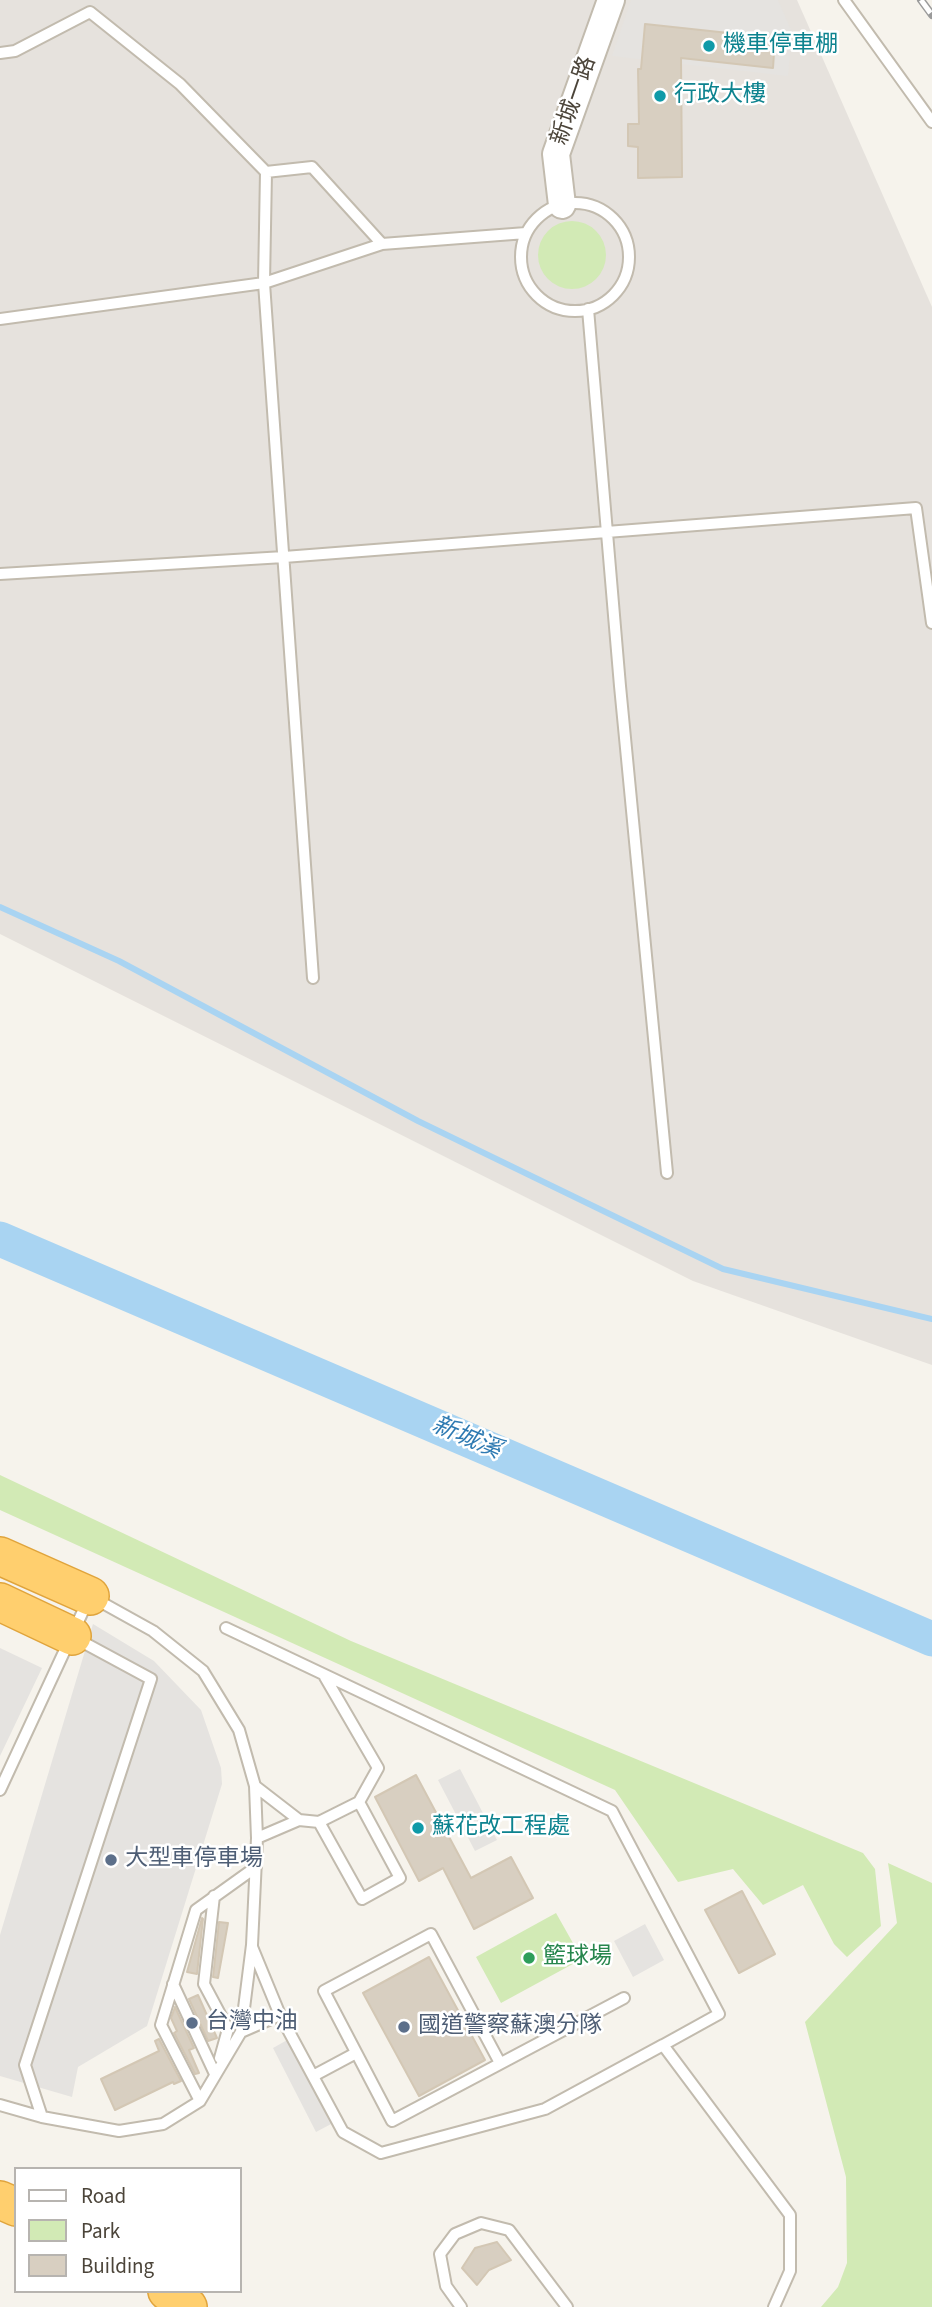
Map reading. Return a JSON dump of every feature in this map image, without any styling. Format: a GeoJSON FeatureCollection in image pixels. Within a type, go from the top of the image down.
{"type":"FeatureCollection","features":[{"type":"Feature","properties":{"kind":"highway"},"geometry":{"type":"LineString","coordinates":[[0,1556],[90,1596]]}},
{"type":"Feature","properties":{"kind":"highway"},"geometry":{"type":"LineString","coordinates":[[0,1602],[72,1636]]}},
{"type":"Feature","properties":{"kind":"highway"},"geometry":{"type":"LineString","coordinates":[[170,2293],[188,2307]]}},
{"type":"Feature","properties":{"kind":"street","name":"新城一路"},"geometry":{"type":"LineString","coordinates":[[562,205],[556,154],[611,0]]}},
{"type":"Feature","properties":{"kind":"lane"},"geometry":{"type":"LineString","coordinates":[[90,0],[90,12]]}},
{"type":"Feature","properties":{"kind":"lane"},"geometry":{"type":"LineString","coordinates":[[844,0],[932,122]]}},
{"type":"Feature","properties":{"kind":"lane"},"geometry":{"type":"LineString","coordinates":[[0,52],[15,51],[90,12]]}},
{"type":"Feature","properties":{"kind":"lane"},"geometry":{"type":"LineString","coordinates":[[90,12],[180,84],[265,172],[264,283],[313,978]]}},
{"type":"Feature","properties":{"kind":"lane"},"geometry":{"type":"LineString","coordinates":[[265,172],[312,167],[382,244]]}},
{"type":"Feature","properties":{"kind":"lane"},"geometry":{"type":"LineString","coordinates":[[581,203],[599,208],[620,227],[628,244],[627,272],[619,289],[606,302],[579,311],[560,309],[543,301],[530,287],[521,261],[526,233],[537,218],[562,205],[581,203]]}},
{"type":"Feature","properties":{"kind":"lane"},"geometry":{"type":"LineString","coordinates":[[0,319],[264,283],[382,244],[526,233]]}},
{"type":"Feature","properties":{"kind":"lane"},"geometry":{"type":"LineString","coordinates":[[588,309],[620,686],[667,1173]]}},
{"type":"Feature","properties":{"kind":"lane"},"geometry":{"type":"LineString","coordinates":[[0,574],[284,557],[916,508],[932,623]]}},
{"type":"Feature","properties":{"kind":"lane"},"geometry":{"type":"LineString","coordinates":[[0,1790],[90,1596],[153,1631],[203,1671],[239,1730],[256,1786],[257,1838],[252,1945],[241,2032],[200,2101],[163,2124],[119,2131],[42,2118],[0,2105]]}},
{"type":"Feature","properties":{"kind":"lane"},"geometry":{"type":"LineString","coordinates":[[226,1628],[612,1811],[719,2014],[545,2109],[381,2153],[343,2132],[280,2015],[252,1945]]}},
{"type":"Feature","properties":{"kind":"lane"},"geometry":{"type":"LineString","coordinates":[[42,2118],[25,2065],[151,1679],[72,1636]]}},
{"type":"Feature","properties":{"kind":"lane"},"geometry":{"type":"LineString","coordinates":[[257,1838],[299,1820],[319,1822],[359,1802],[378,1768],[325,1677]]}},
{"type":"Feature","properties":{"kind":"lane"},"geometry":{"type":"LineString","coordinates":[[256,1786],[299,1820]]}},
{"type":"Feature","properties":{"kind":"lane"},"geometry":{"type":"LineString","coordinates":[[319,1822],[362,1899],[400,1878],[359,1802]]}},
{"type":"Feature","properties":{"kind":"lane"},"geometry":{"type":"LineString","coordinates":[[200,2101],[161,2025],[196,1910],[256,1867]]}},
{"type":"Feature","properties":{"kind":"lane"},"geometry":{"type":"LineString","coordinates":[[214,1896],[204,1984],[228,2029],[215,2074]]}},
{"type":"Feature","properties":{"kind":"lane"},"geometry":{"type":"LineString","coordinates":[[500,2063],[431,1934],[324,1991],[392,2121],[624,1998]]}},
{"type":"Feature","properties":{"kind":"lane"},"geometry":{"type":"LineString","coordinates":[[173,1984],[215,2074]]}},
{"type":"Feature","properties":{"kind":"lane"},"geometry":{"type":"LineString","coordinates":[[241,2032],[280,2015]]}},
{"type":"Feature","properties":{"kind":"lane"},"geometry":{"type":"LineString","coordinates":[[663,2045],[790,2215],[790,2271],[774,2307]]}},
{"type":"Feature","properties":{"kind":"lane"},"geometry":{"type":"LineString","coordinates":[[313,2076],[356,2053]]}},
{"type":"Feature","properties":{"kind":"lane"},"geometry":{"type":"LineString","coordinates":[[461,2307],[446,2286],[440,2254],[455,2234],[481,2223],[509,2230],[567,2307]]}},
{"type":"Feature","properties":{"kind":"shaded area"},"geometry":{"type":"Polygon","coordinates":[[[0,0],[797,0],[932,307],[932,1365],[693,1281],[0,934],[0,0]]]}},
{"type":"Feature","properties":{"kind":"shaded area"},"geometry":{"type":"Polygon","coordinates":[[[631,0],[778,0],[792,32],[788,76],[612,56],[631,0]]]}},
{"type":"Feature","properties":{"kind":"shaded area","name":"大型車停車場"},"geometry":{"type":"Polygon","coordinates":[[[93,1624],[154,1661],[201,1710],[221,1768],[222,1784],[147,2026],[78,2067],[72,2097],[0,2076],[0,1935],[93,1624]]]}},
{"type":"Feature","properties":{"kind":"shaded area"},"geometry":{"type":"Polygon","coordinates":[[[0,1648],[42,1668],[0,1756],[0,1648]]]}},
{"type":"Feature","properties":{"kind":"shaded area"},"geometry":{"type":"Polygon","coordinates":[[[460,1769],[497,1840],[475,1851],[438,1780],[460,1769]]]}},
{"type":"Feature","properties":{"kind":"shaded area"},"geometry":{"type":"Polygon","coordinates":[[[645,1924],[664,1960],[633,1977],[614,1941],[645,1924]]]}},
{"type":"Feature","properties":{"kind":"shaded area"},"geometry":{"type":"Polygon","coordinates":[[[289,2039],[333,2123],[316,2132],[273,2048],[289,2039]]]}},
{"type":"Feature","properties":{"kind":"green space"},"geometry":{"type":"Polygon","coordinates":[[[565,221],[579,221],[591,226],[601,236],[606,255],[601,274],[591,284],[579,289],[565,289],[553,284],[543,274],[538,262],[538,248],[543,236],[553,226],[565,221]]]}},
{"type":"Feature","properties":{"kind":"green space"},"geometry":{"type":"Polygon","coordinates":[[[0,1475],[351,1641],[863,1853],[875,1869],[881,1926],[847,1957],[834,1944],[803,1885],[763,1905],[733,1869],[678,1882],[615,1790],[0,1510],[0,1475]]]}},
{"type":"Feature","properties":{"kind":"green space"},"geometry":{"type":"Polygon","coordinates":[[[888,1863],[932,1883],[932,2307],[821,2307],[838,2287],[847,2263],[846,2177],[805,2022],[897,1923],[888,1863]]]}},
{"type":"Feature","properties":{"kind":"green space","name":"籃球場"},"geometry":{"type":"Polygon","coordinates":[[[556,1913],[582,1959],[501,2003],[476,1957],[556,1913]]]}},
{"type":"Feature","properties":{"kind":"building"},"geometry":{"type":"Polygon","coordinates":[[[645,24],[775,38],[773,68],[681,58],[682,177],[638,178],[638,147],[628,146],[628,124],[639,124],[638,69],[641,69],[645,24]]]}},
{"type":"Feature","properties":{"kind":"building"},"geometry":{"type":"Polygon","coordinates":[[[416,1775],[471,1878],[511,1857],[533,1898],[474,1929],[443,1868],[419,1881],[375,1797],[416,1775]]]}},
{"type":"Feature","properties":{"kind":"building"},"geometry":{"type":"Polygon","coordinates":[[[742,1891],[775,1954],[739,1973],[705,1910],[742,1891]]]}},
{"type":"Feature","properties":{"kind":"building"},"geometry":{"type":"Polygon","coordinates":[[[203,1919],[197,1974],[187,1972],[203,1919]]]}},
{"type":"Feature","properties":{"kind":"building"},"geometry":{"type":"Polygon","coordinates":[[[219,1922],[228,1923],[218,1978],[213,1977],[219,1922]]]}},
{"type":"Feature","properties":{"kind":"building","name":"國道警察蘇澳分隊"},"geometry":{"type":"Polygon","coordinates":[[[429,1957],[485,2060],[419,2096],[363,1993],[429,1957]]]}},
{"type":"Feature","properties":{"kind":"building"},"geometry":{"type":"Polygon","coordinates":[[[198,1995],[217,2038],[208,2041],[189,1999],[198,1995]]]}},
{"type":"Feature","properties":{"kind":"building"},"geometry":{"type":"Polygon","coordinates":[[[175,2007],[194,2048],[189,2050],[199,2073],[195,2074],[174,2033],[177,2031],[171,2018],[175,2007]]]}},
{"type":"Feature","properties":{"kind":"building"},"geometry":{"type":"Polygon","coordinates":[[[159,2039],[181,2081],[174,2084],[173,2082],[115,2110],[101,2079],[159,2051],[155,2041],[159,2039]]]}},
{"type":"Feature","properties":{"kind":"building"},"geometry":{"type":"Polygon","coordinates":[[[497,2242],[511,2260],[489,2270],[477,2285],[462,2268],[475,2248],[497,2242]]]}},
{"type":"Feature","properties":{"kind":"waterway"},"geometry":{"type":"LineString","coordinates":[[0,907],[119,961],[418,1121],[723,1269],[932,1319]]}},
{"type":"Feature","properties":{"kind":"waterway","name":"新城溪"},"geometry":{"type":"LineString","coordinates":[[0,1239],[932,1639]]}},
{"type":"Feature","properties":{"kind":"railway"},"geometry":{"type":"LineString","coordinates":[[921,0],[932,15]]}},
{"type":"Feature","properties":{"kind":"place","name":"機車停車棚"},"geometry":{"type":"Point","coordinates":[709,46]}},
{"type":"Feature","properties":{"kind":"place","name":"行政大樓"},"geometry":{"type":"Point","coordinates":[660,96]}},
{"type":"Feature","properties":{"kind":"place","name":"蘇花改工程處"},"geometry":{"type":"Point","coordinates":[418,1828]}},
{"type":"Feature","properties":{"kind":"place","name":"大型車停車場"},"geometry":{"type":"Point","coordinates":[111,1860]}},
{"type":"Feature","properties":{"kind":"place","name":"籃球場"},"geometry":{"type":"Point","coordinates":[529,1958]}},
{"type":"Feature","properties":{"kind":"place","name":"台灣中油"},"geometry":{"type":"Point","coordinates":[192,2023]}},
{"type":"Feature","properties":{"kind":"place","name":"國道警察蘇澳分隊"},"geometry":{"type":"Point","coordinates":[404,2027]}}]}
